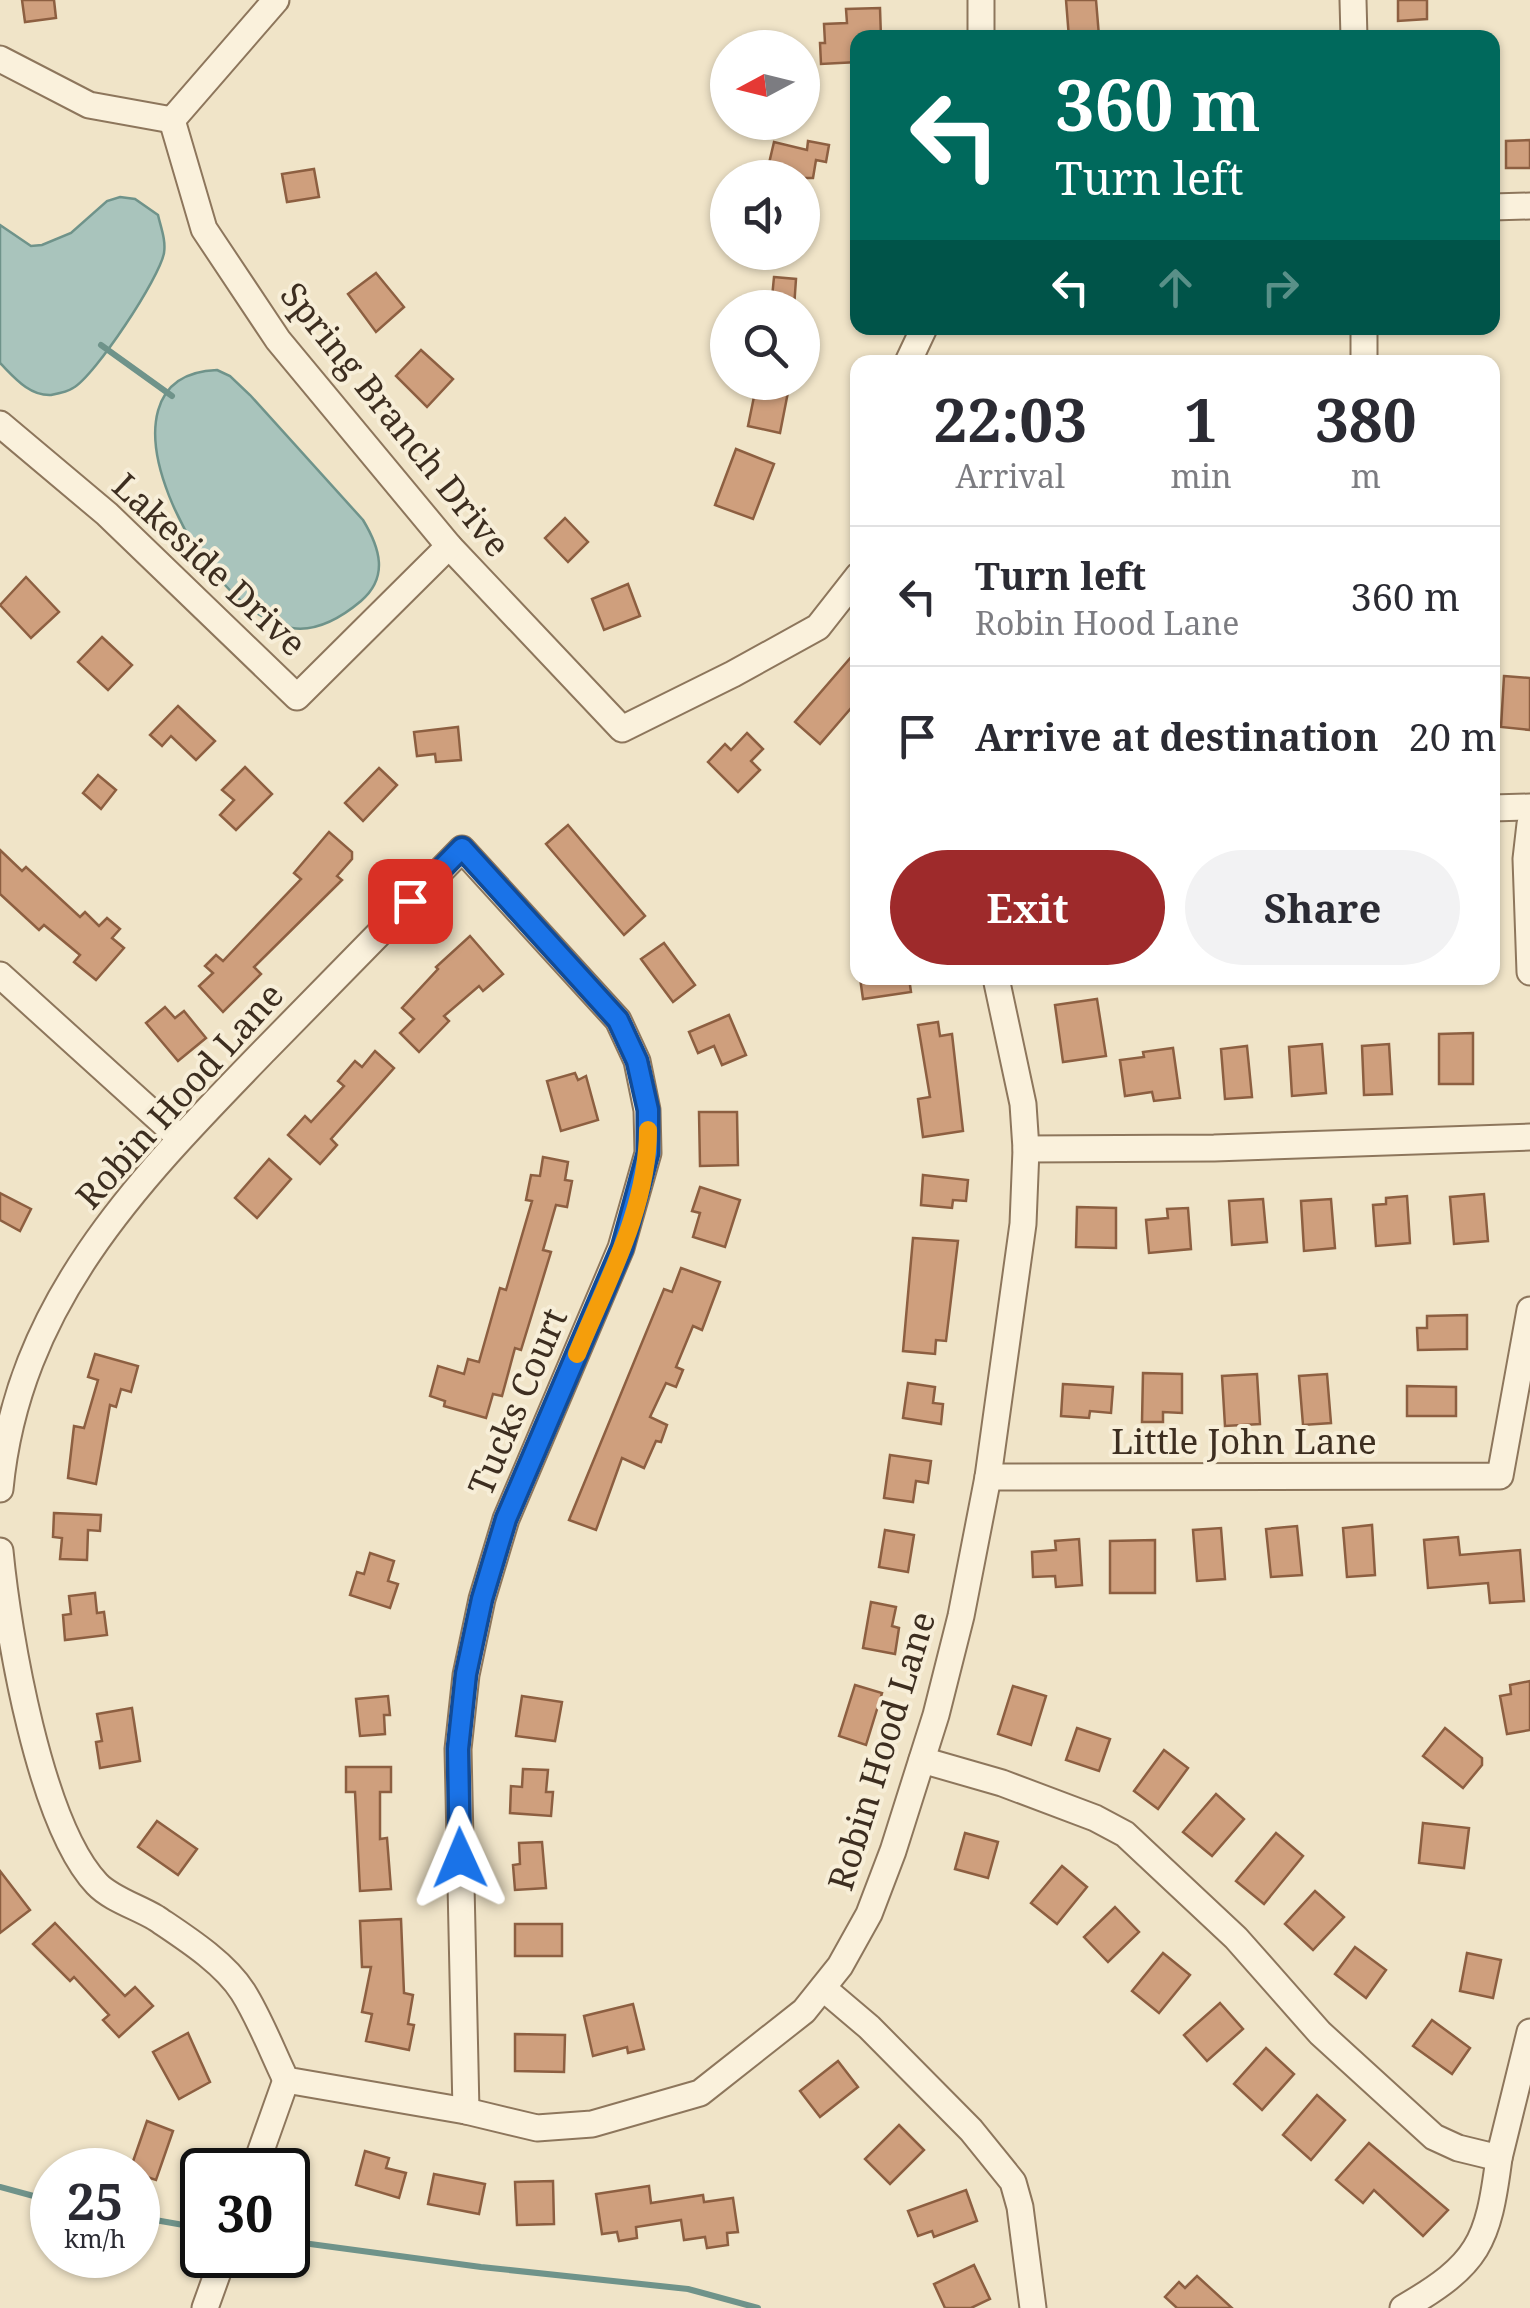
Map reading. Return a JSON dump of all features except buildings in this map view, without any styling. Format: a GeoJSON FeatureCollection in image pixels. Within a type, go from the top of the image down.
{"type":"FeatureCollection","features":[{"type":"Feature","properties":{"kind":"street"},"geometry":{"type":"LineString","coordinates":[[0,59],[90,105],[172,120],[276,0]]}},
{"type":"Feature","properties":{"kind":"street"},"geometry":{"type":"LineString","coordinates":[[981,30],[982,0]]}},
{"type":"Feature","properties":{"kind":"street"},"geometry":{"type":"LineString","coordinates":[[1353,0],[1354,30]]}},
{"type":"Feature","properties":{"kind":"street","name":"Spring Branch Drive"},"geometry":{"type":"LineString","coordinates":[[172,120],[204,229],[278,340],[449,546],[622,729],[818,627],[850,586]]}},
{"type":"Feature","properties":{"kind":"street"},"geometry":{"type":"LineString","coordinates":[[1500,207],[1530,206]]}},
{"type":"Feature","properties":{"kind":"street","name":"Lakeside Drive"},"geometry":{"type":"LineString","coordinates":[[0,424],[108,514],[297,697],[449,546]]}},
{"type":"Feature","properties":{"kind":"street"},"geometry":{"type":"LineString","coordinates":[[1500,808],[1530,807]]}},
{"type":"Feature","properties":{"kind":"street"},"geometry":{"type":"LineString","coordinates":[[1530,824],[1526,859],[1530,972]]}},
{"type":"Feature","properties":{"kind":"street","name":"Robin Hood Lane"},"geometry":{"type":"LineString","coordinates":[[0,1489],[13,1410],[50,1314],[79,1264],[127,1197],[462,848]]}},
{"type":"Feature","properties":{"kind":"street","name":"Tucks Court"},"geometry":{"type":"LineString","coordinates":[[462,848],[618,1020],[637,1061],[648,1110],[648,1153],[622,1248],[506,1519],[482,1599],[466,1674],[458,1749],[466,2111]]}},
{"type":"Feature","properties":{"kind":"street"},"geometry":{"type":"LineString","coordinates":[[0,975],[180,1138]]}},
{"type":"Feature","properties":{"kind":"street","name":"Robin Hood Lane"},"geometry":{"type":"LineString","coordinates":[[286,2080],[466,2111],[537,2128],[574,2126],[639,2114],[700,2094],[804,2011],[840,1966],[869,1914],[922,1760],[961,1616],[988,1477],[1022,1224],[1026,1149],[1023,1104],[998,985]]}},
{"type":"Feature","properties":{"kind":"street"},"geometry":{"type":"LineString","coordinates":[[1026,1149],[1214,1148],[1530,1137]]}},
{"type":"Feature","properties":{"kind":"street","name":"Little John Lane"},"geometry":{"type":"LineString","coordinates":[[988,1477],[1500,1476],[1530,1310]]}},
{"type":"Feature","properties":{"kind":"street"},"geometry":{"type":"LineString","coordinates":[[0,1551],[5,1604],[44,1782],[68,1837],[98,1885],[156,1919],[212,1960],[242,1989],[286,2080],[262,2148]]}},
{"type":"Feature","properties":{"kind":"street"},"geometry":{"type":"LineString","coordinates":[[922,1760],[1002,1783],[1096,1818],[1125,1834],[1236,1938],[1320,2033],[1434,2137],[1458,2148],[1499,2158]]}},
{"type":"Feature","properties":{"kind":"street"},"geometry":{"type":"LineString","coordinates":[[822,1988],[869,2027],[971,2130],[1013,2182],[1033,2308]]}},
{"type":"Feature","properties":{"kind":"street"},"geometry":{"type":"LineString","coordinates":[[1403,2308],[1467,2264],[1480,2245],[1530,2032]]}},
{"type":"Feature","properties":{"kind":"street"},"geometry":{"type":"LineString","coordinates":[[205,2308],[216,2278]]}},
{"type":"Feature","properties":{"kind":"water"},"geometry":{"type":"Polygon","coordinates":[[[120,197],[135,199],[158,215],[164,243],[160,265],[125,325],[83,380],[59,393],[36,392],[22,385],[0,363],[0,225],[31,246],[42,245],[71,233],[107,201],[120,197]]]}},
{"type":"Feature","properties":{"kind":"water"},"geometry":{"type":"Polygon","coordinates":[[[217,370],[230,376],[250,395],[363,520],[374,541],[379,562],[376,582],[361,601],[329,622],[311,628],[292,628],[257,613],[223,582],[192,542],[169,496],[157,450],[158,410],[177,382],[217,370]]]}},
{"type":"Feature","properties":{"kind":"waterway"},"geometry":{"type":"LineString","coordinates":[[101,345],[172,396]]}},
{"type":"Feature","properties":{"kind":"waterway"},"geometry":{"type":"LineString","coordinates":[[0,2187],[30,2195]]}},
{"type":"Feature","properties":{"kind":"waterway"},"geometry":{"type":"LineString","coordinates":[[160,2221],[180,2224]]}},
{"type":"Feature","properties":{"kind":"waterway"},"geometry":{"type":"LineString","coordinates":[[310,2244],[688,2289],[758,2308]]}},
{"type":"Feature","properties":{"kind":"slow traffic"},"geometry":{"type":"LineString","coordinates":[[577,1354],[622,1248],[639,1194],[648,1153],[648,1130]]}},
{"type":"Feature","properties":{"kind":"route"},"geometry":{"type":"LineString","coordinates":[[410,901],[462,848],[618,1020],[637,1061],[648,1110],[648,1153],[622,1248],[506,1519],[482,1599],[466,1674],[458,1749],[460,1858]]}}]}
